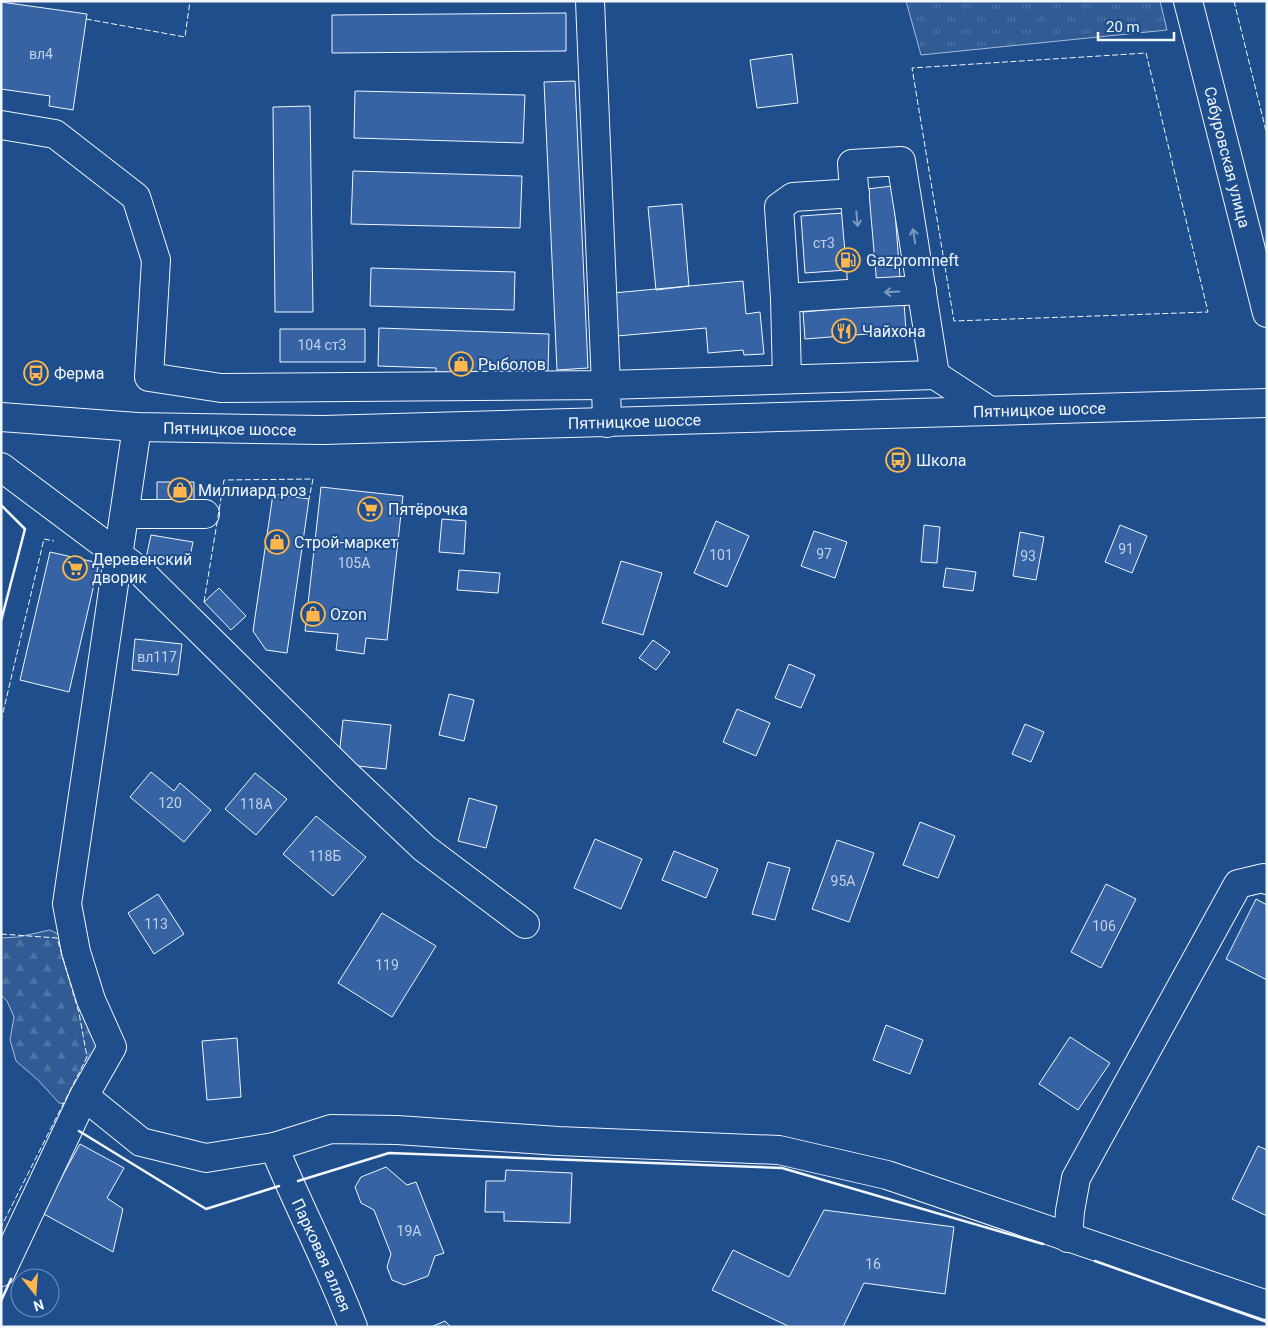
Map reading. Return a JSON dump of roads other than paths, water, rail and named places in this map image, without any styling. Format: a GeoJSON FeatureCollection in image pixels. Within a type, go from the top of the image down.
{"type":"FeatureCollection","features":[{"type":"Feature","properties":{"kind":"street"},"geometry":{"type":"LineString","coordinates":[[590,1],[607,423]]}},
{"type":"Feature","properties":{"kind":"street","name":"Сабуровская улица"},"geometry":{"type":"LineString","coordinates":[[1188,1],[1267,313]]}},
{"type":"Feature","properties":{"kind":"street"},"geometry":{"type":"LineString","coordinates":[[1,125],[55,134],[136,198],[156,260],[149,377],[221,388],[606,385],[935,375],[990,411]]}},
{"type":"Feature","properties":{"kind":"street"},"geometry":{"type":"LineString","coordinates":[[862,294],[852,164],[902,161],[935,375]]}},
{"type":"Feature","properties":{"kind":"street"},"geometry":{"type":"LineString","coordinates":[[787,379],[785,298],[779,207],[793,197],[854,192]]}},
{"type":"Feature","properties":{"kind":"street"},"geometry":{"type":"LineString","coordinates":[[785,298],[922,290]]}},
{"type":"Feature","properties":{"kind":"street","name":"Пятницкое шоссе"},"geometry":{"type":"LineString","coordinates":[[1,417],[137,427],[323,430],[1267,403]]}},
{"type":"Feature","properties":{"kind":"street"},"geometry":{"type":"LineString","coordinates":[[1,1272],[84,1096],[112,1047],[91,1000],[76,952],[67,904],[137,427]]}},
{"type":"Feature","properties":{"kind":"street"},"geometry":{"type":"LineString","coordinates":[[1,467],[140,571],[348,776],[424,848],[525,924]]}},
{"type":"Feature","properties":{"kind":"street"},"geometry":{"type":"LineString","coordinates":[[125,514],[205,514]]}},
{"type":"Feature","properties":{"kind":"street"},"geometry":{"type":"LineString","coordinates":[[1068,1238],[1070,1210],[1076,1178],[1238,884],[1263,878],[1267,880]]}},
{"type":"Feature","properties":{"kind":"street"},"geometry":{"type":"LineString","coordinates":[[84,1096],[141,1142],[206,1158],[274,1147],[330,1129],[397,1130],[558,1141],[779,1150],[887,1176],[1267,1306]]}},
{"type":"Feature","properties":{"kind":"street","name":"Парковая аллея"},"geometry":{"type":"LineString","coordinates":[[274,1147],[339,1289],[353,1327]]}},
{"type":"Feature","properties":{"kind":"place","name":"Gazpromneft"},"geometry":{"type":"Point","coordinates":[848,260]}},
{"type":"Feature","properties":{"kind":"place","name":"Чайхона"},"geometry":{"type":"Point","coordinates":[844,331]}},
{"type":"Feature","properties":{"kind":"place","name":"Рыболов"},"geometry":{"type":"Point","coordinates":[461,364]}},
{"type":"Feature","properties":{"kind":"place","name":"Ферма"},"geometry":{"type":"Point","coordinates":[36,373]}},
{"type":"Feature","properties":{"kind":"place","name":"Школа"},"geometry":{"type":"Point","coordinates":[898,460]}},
{"type":"Feature","properties":{"kind":"place","name":"Миллиард роз"},"geometry":{"type":"Point","coordinates":[180,490]}},
{"type":"Feature","properties":{"kind":"place","name":"Пятёрочка"},"geometry":{"type":"Point","coordinates":[370,509]}},
{"type":"Feature","properties":{"kind":"place","name":"Строй-маркет"},"geometry":{"type":"Point","coordinates":[277,542]}},
{"type":"Feature","properties":{"kind":"place","name":"Деревенский дворик"},"geometry":{"type":"Point","coordinates":[75,568]}},
{"type":"Feature","properties":{"kind":"place","name":"Ozon"},"geometry":{"type":"Point","coordinates":[313,614]}}]}
